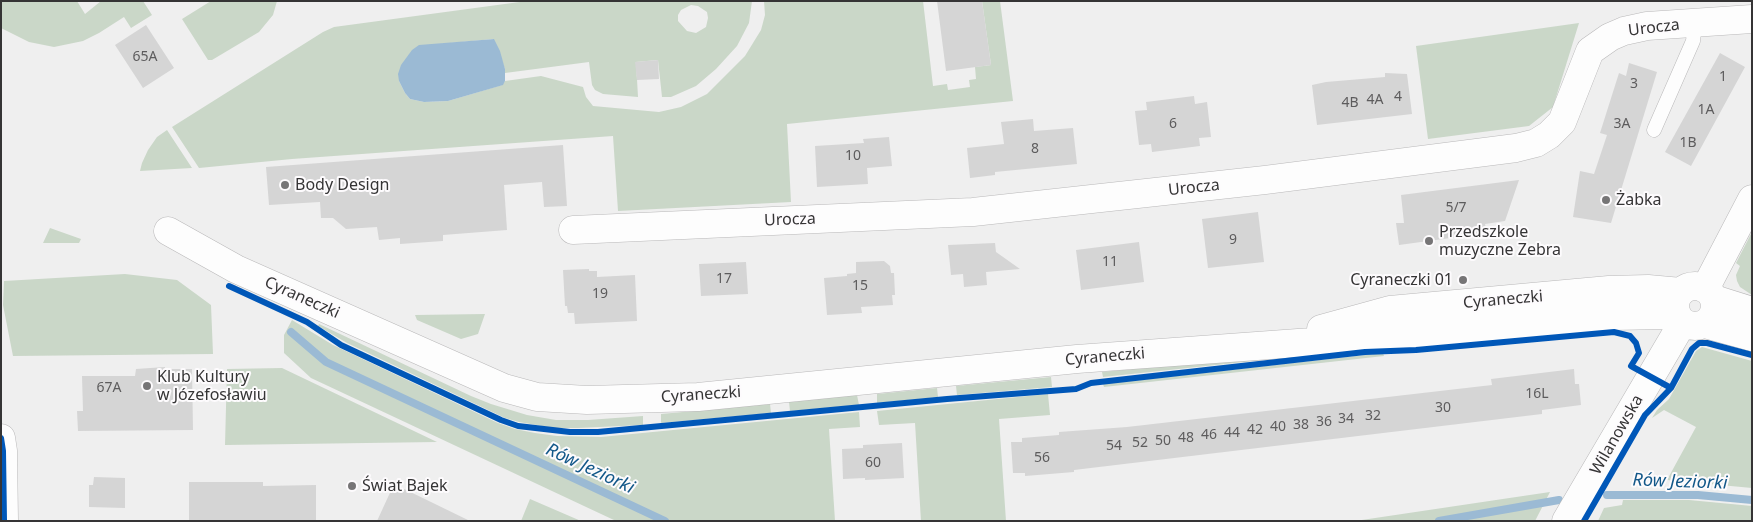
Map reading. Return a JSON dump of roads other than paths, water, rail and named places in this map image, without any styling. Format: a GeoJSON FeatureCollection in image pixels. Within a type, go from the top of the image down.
{"type":"FeatureCollection","features":[{"type":"Feature","properties":{"kind":"street","name":"Urocza"},"geometry":{"type":"LineString","coordinates":[[573,230],[973,212],[1270,180],[1516,148],[1536,142],[1549,135],[1562,122],[1590,51],[1610,37],[1624,31],[1647,26],[1752,19]]}},
{"type":"Feature","properties":{"kind":"street","name":"Wilanowska"},"geometry":{"type":"LineString","coordinates":[[1566,521],[1661,360],[1695,307],[1752,200]]}},
{"type":"Feature","properties":{"kind":"street","name":"Cyraneczki"},"geometry":{"type":"LineString","coordinates":[[168,231],[236,268],[504,388],[537,397],[587,400],[698,397],[1077,359],[1452,331],[1695,307],[1752,310]]}},
{"type":"Feature","properties":{"kind":"street","name":"Cyraneczki"},"geometry":{"type":"LineString","coordinates":[[1269,344],[1390,310],[1609,290],[1648,289],[1695,307],[1752,338]]}},
{"type":"Feature","properties":{"kind":"street"},"geometry":{"type":"LineString","coordinates":[[1452,331],[1450,316],[1462,303]]}},
{"type":"Feature","properties":{"kind":"street"},"geometry":{"type":"LineString","coordinates":[[1629,315],[1643,320],[1654,330],[1660,344],[1661,360]]}},
{"type":"Feature","properties":{"kind":"street"},"geometry":{"type":"LineString","coordinates":[[1,438],[3,451],[4,521]]}},
{"type":"Feature","properties":{"kind":"lane"},"geometry":{"type":"LineString","coordinates":[[1654,130],[1693,41],[1694,23]]}},
{"type":"Feature","properties":{"kind":"water"},"geometry":{"type":"Polygon","coordinates":[[[494,39],[500,51],[505,69],[503,85],[448,101],[424,102],[410,99],[405,93],[398,74],[401,65],[412,50],[419,45],[494,39]]]}},
{"type":"Feature","properties":{"kind":"waterway","name":"Rów Jeziorki"},"geometry":{"type":"LineString","coordinates":[[291,332],[326,362],[665,521]]}},
{"type":"Feature","properties":{"kind":"waterway","name":"Rów Jeziorki"},"geometry":{"type":"LineString","coordinates":[[1607,495],[1698,495],[1752,500]]}},
{"type":"Feature","properties":{"kind":"waterway","name":"Rów Jeziorki"},"geometry":{"type":"LineString","coordinates":[[1439,521],[1559,500]]}},
{"type":"Feature","properties":{"kind":"place","name":"Body Design"},"geometry":{"type":"Point","coordinates":[285,185]}},
{"type":"Feature","properties":{"kind":"place","name":"Żabka"},"geometry":{"type":"Point","coordinates":[1606,200]}},
{"type":"Feature","properties":{"kind":"place","name":"Przedszkole muzyczne Zebra"},"geometry":{"type":"Point","coordinates":[1429,241]}},
{"type":"Feature","properties":{"kind":"place","name":"Cyraneczki 01"},"geometry":{"type":"Point","coordinates":[1463,280]}},
{"type":"Feature","properties":{"kind":"place","name":"Klub Kultury w Józefosławiu"},"geometry":{"type":"Point","coordinates":[147,386]}},
{"type":"Feature","properties":{"kind":"place","name":"Świat Bajek"},"geometry":{"type":"Point","coordinates":[352,486]}}]}
